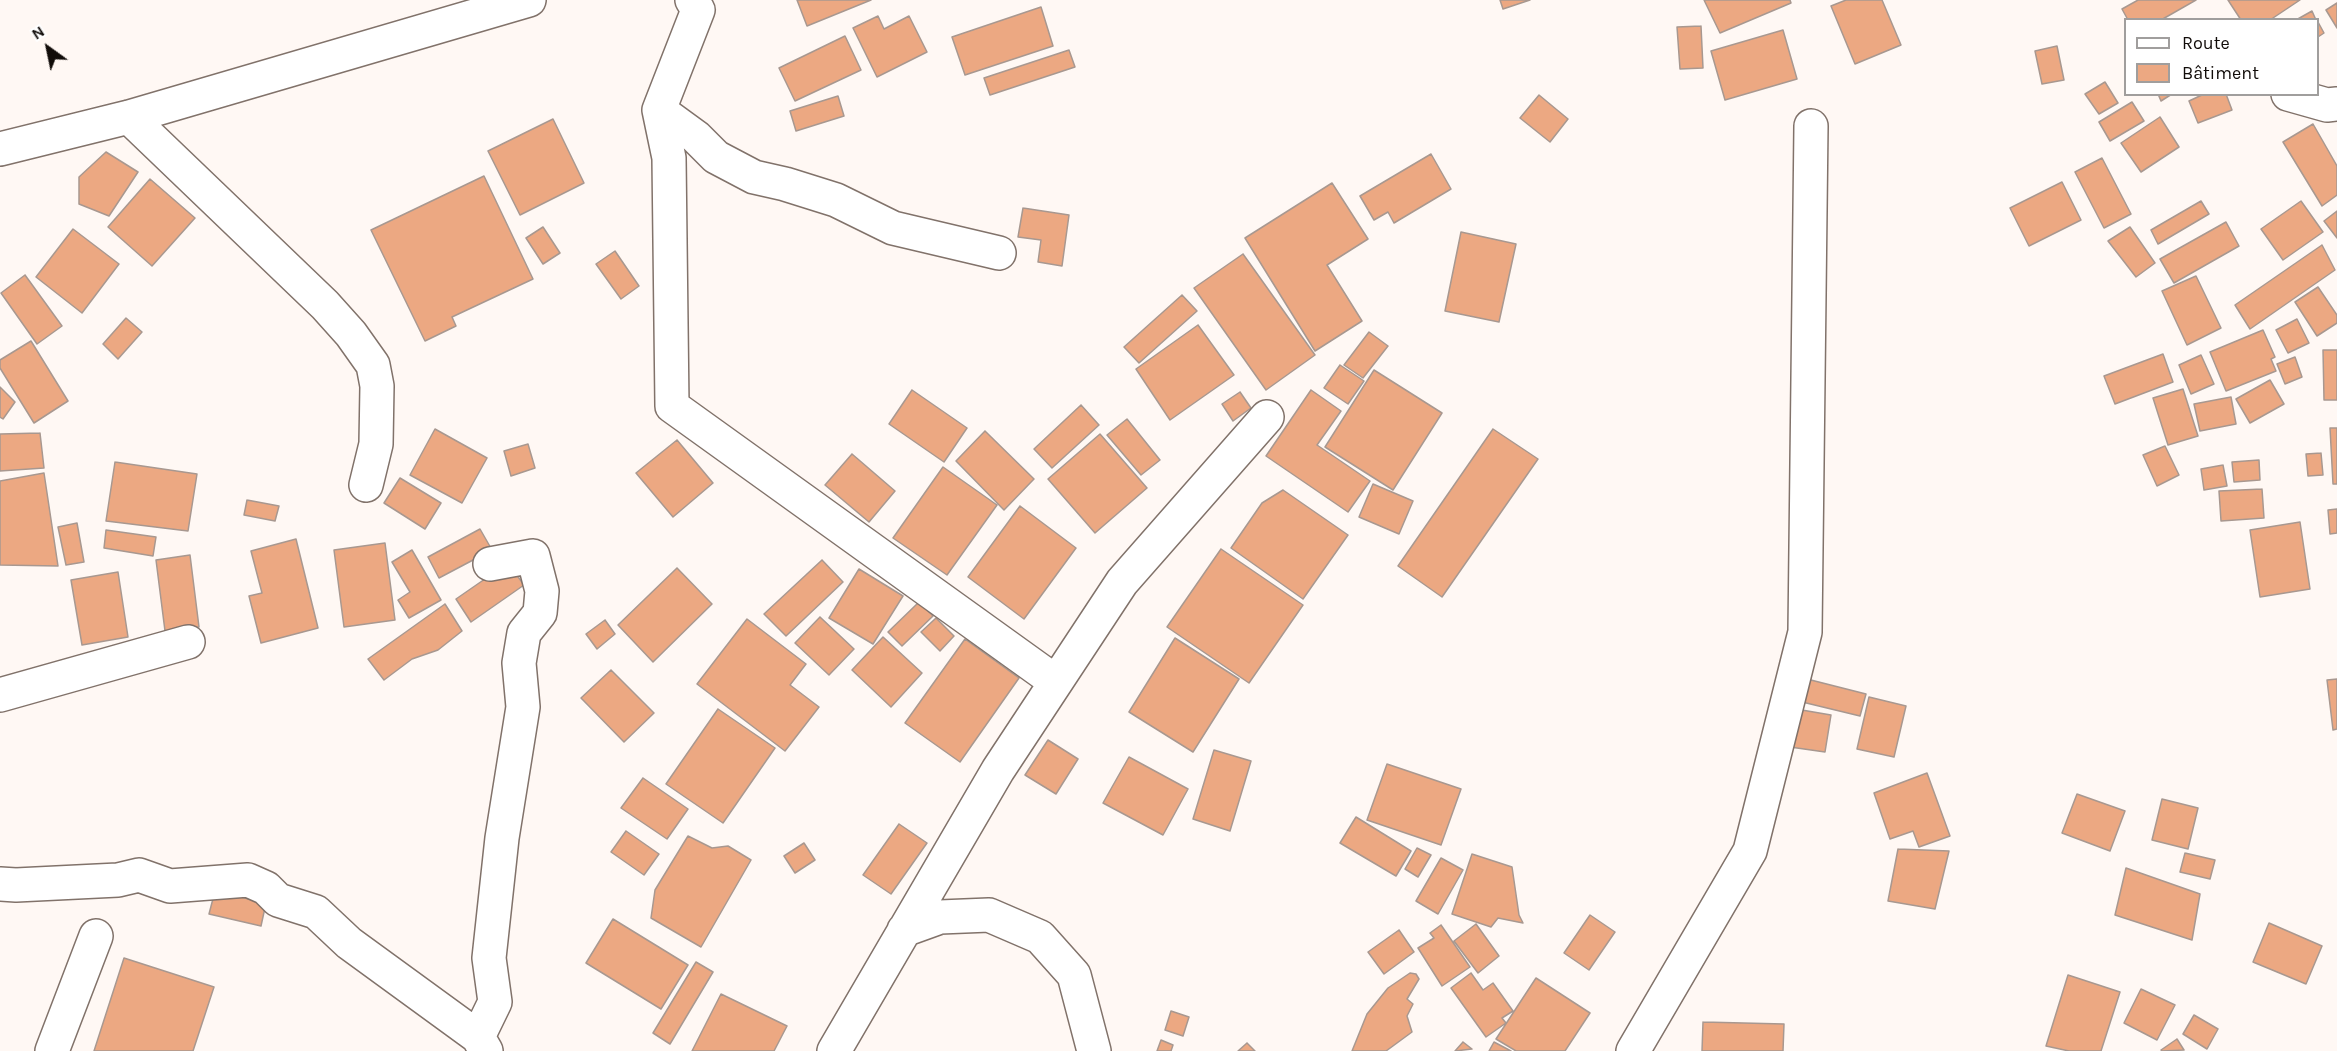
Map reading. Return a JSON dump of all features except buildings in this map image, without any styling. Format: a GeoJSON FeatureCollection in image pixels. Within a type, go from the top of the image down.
{"type":"FeatureCollection","features":[{"type":"Feature","properties":{"kind":"street"},"geometry":{"type":"LineString","coordinates":[[0,149],[129,117],[529,0]]}},
{"type":"Feature","properties":{"kind":"street"},"geometry":{"type":"LineString","coordinates":[[692,0],[698,10],[659,110],[669,158],[672,406],[1056,682]]}},
{"type":"Feature","properties":{"kind":"street"},"geometry":{"type":"LineString","coordinates":[[2295,96],[2327,105],[2337,104]]}},
{"type":"Feature","properties":{"kind":"street"},"geometry":{"type":"LineString","coordinates":[[659,110],[696,137],[716,157],[754,177],[836,200],[893,228],[999,254]]}},
{"type":"Feature","properties":{"kind":"street"},"geometry":{"type":"LineString","coordinates":[[129,117],[317,297],[351,334],[373,365],[377,386],[376,444],[366,485]]}},
{"type":"Feature","properties":{"kind":"street"},"geometry":{"type":"LineString","coordinates":[[1633,1051],[1750,851],[1805,632],[1811,126]]}},
{"type":"Feature","properties":{"kind":"street"},"geometry":{"type":"LineString","coordinates":[[834,1051],[998,770],[1122,582],[1267,417]]}},
{"type":"Feature","properties":{"kind":"street"},"geometry":{"type":"LineString","coordinates":[[0,884],[118,880],[139,875],[170,886],[248,880],[266,888],[278,900],[316,912],[349,943],[482,1044],[495,1002],[489,958],[502,838],[523,707],[519,663],[524,633],[540,613],[542,591],[533,556],[490,564]]}},
{"type":"Feature","properties":{"kind":"street"},"geometry":{"type":"LineString","coordinates":[[0,695],[188,642]]}},
{"type":"Feature","properties":{"kind":"street"},"geometry":{"type":"LineString","coordinates":[[904,930],[940,917],[989,915],[1040,937],[1074,975],[1094,1051]]}},
{"type":"Feature","properties":{"kind":"street"},"geometry":{"type":"LineString","coordinates":[[52,1051],[96,936]]}}]}
